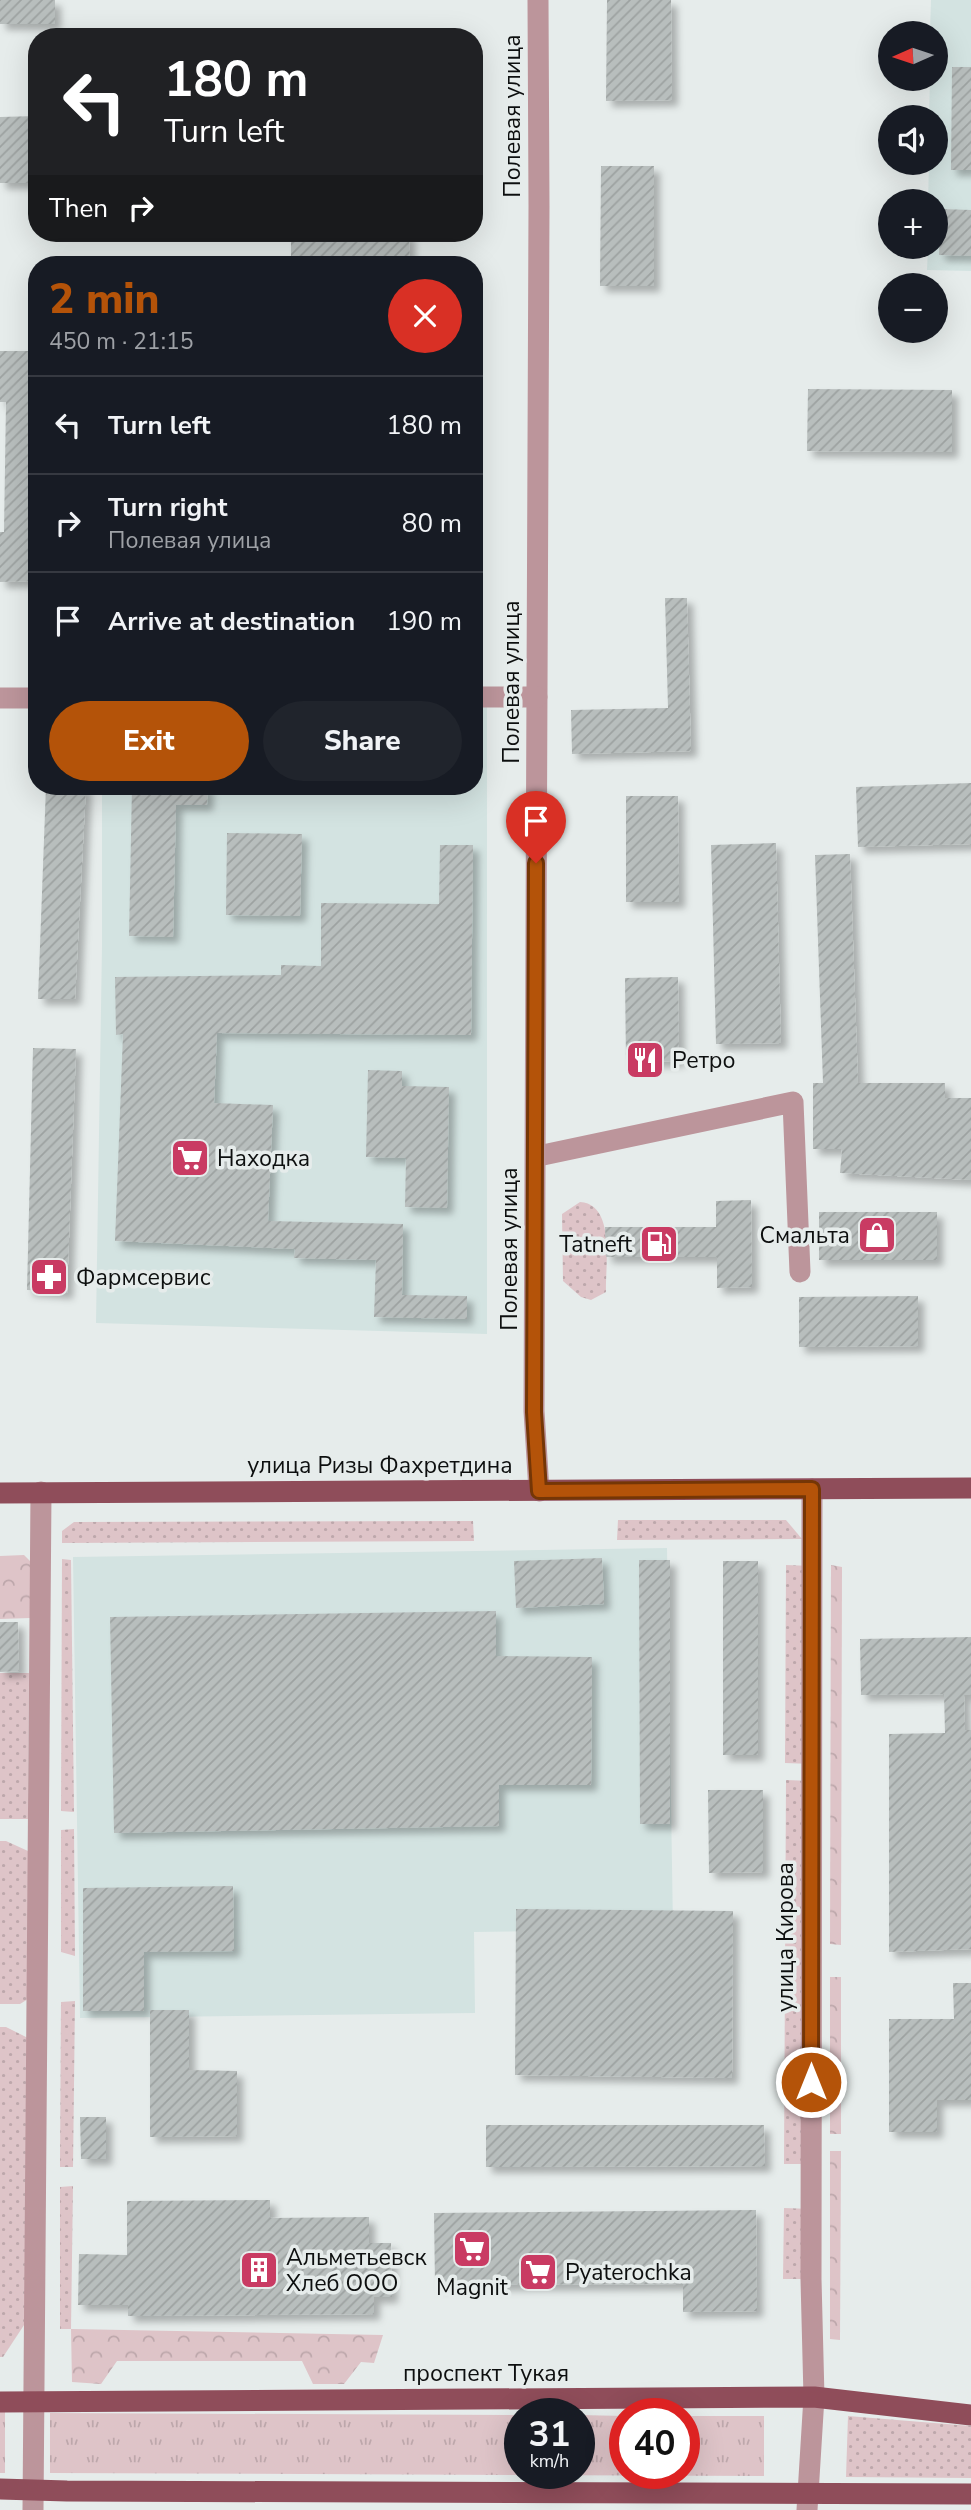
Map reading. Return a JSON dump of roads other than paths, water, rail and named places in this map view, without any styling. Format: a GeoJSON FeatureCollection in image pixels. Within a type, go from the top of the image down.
{"type":"FeatureCollection","features":[{"type":"Feature","properties":{"kind":"main road","name":"улица Ризы Фахретдина"},"geometry":{"type":"LineString","coordinates":[[0,1493],[971,1488]]}},
{"type":"Feature","properties":{"kind":"main road","name":"проспект Тукая"},"geometry":{"type":"LineString","coordinates":[[0,2402],[814,2397],[971,2415]]}},
{"type":"Feature","properties":{"kind":"main road"},"geometry":{"type":"LineString","coordinates":[[0,2489],[33,2500],[807,2502],[971,2494]]}},
{"type":"Feature","properties":{"kind":"street","name":"Полевая улица"},"geometry":{"type":"LineString","coordinates":[[538,0],[534,1412],[539,1491]]}},
{"type":"Feature","properties":{"kind":"street"},"geometry":{"type":"LineString","coordinates":[[483,697],[537,697]]}},
{"type":"Feature","properties":{"kind":"street"},"geometry":{"type":"LineString","coordinates":[[0,698],[28,698]]}},
{"type":"Feature","properties":{"kind":"street"},"geometry":{"type":"LineString","coordinates":[[536,1154],[543,1155],[793,1102],[800,1272]]}},
{"type":"Feature","properties":{"kind":"street","name":"улица Кирова"},"geometry":{"type":"LineString","coordinates":[[807,2502],[814,2397],[811,2327],[812,1489]]}},
{"type":"Feature","properties":{"kind":"street"},"geometry":{"type":"LineString","coordinates":[[33,2500],[41,1492]]}},
{"type":"Feature","properties":{"kind":"place","name":"Ретро"},"geometry":{"type":"Point","coordinates":[645,1060]}},
{"type":"Feature","properties":{"kind":"place","name":"Находка"},"geometry":{"type":"Point","coordinates":[190,1158]}},
{"type":"Feature","properties":{"kind":"place","name":"Смальта"},"geometry":{"type":"Point","coordinates":[877,1235]}},
{"type":"Feature","properties":{"kind":"place","name":"Tatneft"},"geometry":{"type":"Point","coordinates":[659,1244]}},
{"type":"Feature","properties":{"kind":"place","name":"Фармсервис"},"geometry":{"type":"Point","coordinates":[49,1277]}},
{"type":"Feature","properties":{"kind":"place","name":"Magnit"},"geometry":{"type":"Point","coordinates":[472,2249]}},
{"type":"Feature","properties":{"kind":"place","name":"Альметьевск Хлеб ООО"},"geometry":{"type":"Point","coordinates":[259,2270]}},
{"type":"Feature","properties":{"kind":"place","name":"Pyaterochka"},"geometry":{"type":"Point","coordinates":[538,2272]}}]}
